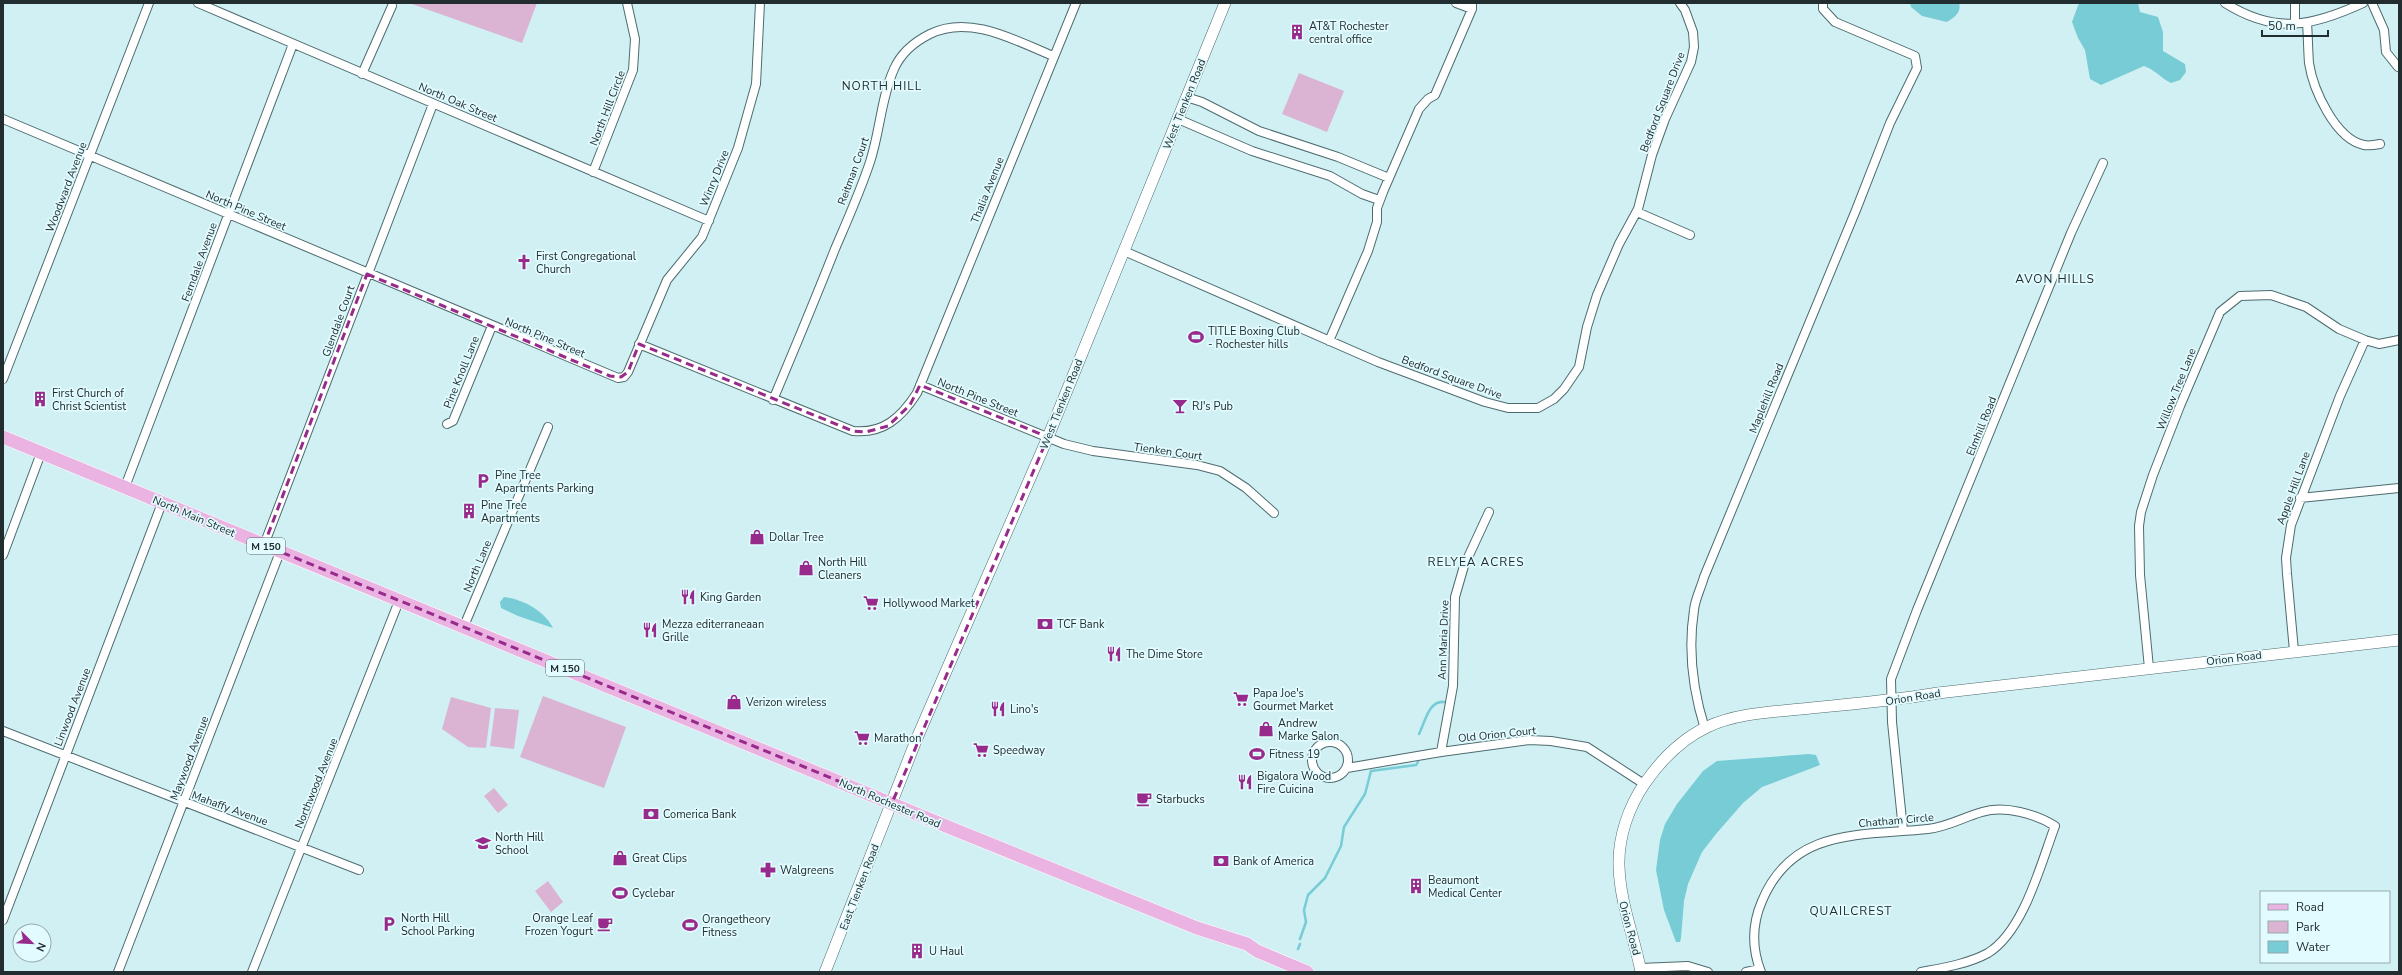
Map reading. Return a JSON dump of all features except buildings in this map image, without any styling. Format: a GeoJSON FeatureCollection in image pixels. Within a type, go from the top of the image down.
{"type":"FeatureCollection","features":[{"type":"Feature","properties":{"kind":"main road","name":"West Tienken Road"},"geometry":{"type":"LineString","coordinates":[[892,803],[918,738],[1048,437],[1225,3]]}},
{"type":"Feature","properties":{"kind":"main road","name":"North Main Street"},"geometry":{"type":"LineString","coordinates":[[3,437],[280,552],[469,628]]}},
{"type":"Feature","properties":{"kind":"main road","name":"North Rochester Road"},"geometry":{"type":"LineString","coordinates":[[469,628],[1197,928],[1247,944],[1257,951],[1307,972]]}},
{"type":"Feature","properties":{"kind":"main road","name":"Orion Road"},"geometry":{"type":"LineString","coordinates":[[1641,970],[1623,904],[1619,864],[1627,819],[1636,796],[1644,784],[1686,739],[1705,729],[1734,718],[1768,713],[1890,701],[1938,693],[2399,640]]}},
{"type":"Feature","properties":{"kind":"main road","name":"East Tienken Road"},"geometry":{"type":"LineString","coordinates":[[825,972],[892,803]]}},
{"type":"Feature","properties":{"kind":"street","name":"Woodward Avenue"},"geometry":{"type":"LineString","coordinates":[[3,379],[148,3]]}},
{"type":"Feature","properties":{"kind":"street","name":"North Oak Street"},"geometry":{"type":"LineString","coordinates":[[198,3],[709,221]]}},
{"type":"Feature","properties":{"kind":"street","name":"North Hill Circle"},"geometry":{"type":"LineString","coordinates":[[593,172],[633,70],[635,38],[627,3]]}},
{"type":"Feature","properties":{"kind":"street","name":"Winry Drive"},"geometry":{"type":"LineString","coordinates":[[639,344],[665,283],[702,237],[738,148],[753,102],[759,63],[760,3]]}},
{"type":"Feature","properties":{"kind":"street","name":"Thalia Avenue"},"geometry":{"type":"LineString","coordinates":[[920,385],[1053,56],[1076,3]]}},
{"type":"Feature","properties":{"kind":"street"},"geometry":{"type":"LineString","coordinates":[[1329,341],[1368,251],[1377,222],[1377,208],[1379,200],[1419,109],[1428,98],[1435,95],[1472,6],[1456,3]]}},
{"type":"Feature","properties":{"kind":"street","name":"Bedford Square Drive"},"geometry":{"type":"LineString","coordinates":[[1124,252],[1378,362],[1485,402],[1508,408],[1538,408],[1554,399],[1564,389],[1579,367],[1587,327],[1597,295],[1618,244],[1637,212],[1644,194],[1652,155],[1665,119],[1691,62],[1694,47],[1693,32],[1685,10],[1680,3]]}},
{"type":"Feature","properties":{"kind":"street","name":"Maplehill Road"},"geometry":{"type":"LineString","coordinates":[[1705,729],[1695,690],[1692,653],[1694,609],[1707,570],[1856,210],[1890,123],[1918,68],[1915,56],[1835,22],[1823,9],[1823,3]]}},
{"type":"Feature","properties":{"kind":"street"},"geometry":{"type":"LineString","coordinates":[[2225,3],[2271,22],[2295,24],[2307,23],[2334,16],[2363,3]]}},
{"type":"Feature","properties":{"kind":"street"},"geometry":{"type":"LineString","coordinates":[[2295,3],[2295,24]]}},
{"type":"Feature","properties":{"kind":"street"},"geometry":{"type":"LineString","coordinates":[[2372,3],[2384,30],[2386,52],[2398,67]]}},
{"type":"Feature","properties":{"kind":"street"},"geometry":{"type":"LineString","coordinates":[[362,74],[392,6]]}},
{"type":"Feature","properties":{"kind":"street"},"geometry":{"type":"LineString","coordinates":[[2307,23],[2310,64],[2313,77],[2322,102],[2331,118],[2355,141],[2364,145],[2380,144]]}},
{"type":"Feature","properties":{"kind":"street","name":"Reitman Court"},"geometry":{"type":"LineString","coordinates":[[773,400],[870,162],[888,86],[894,68],[903,53],[915,42],[931,33],[953,26],[974,27],[996,33],[1053,56]]}},
{"type":"Feature","properties":{"kind":"street","name":"Ferndale Avenue"},"geometry":{"type":"LineString","coordinates":[[125,487],[293,44]]}},
{"type":"Feature","properties":{"kind":"street"},"geometry":{"type":"LineString","coordinates":[[1186,97],[1202,102],[1259,131],[1338,157],[1389,178]]}},
{"type":"Feature","properties":{"kind":"street","name":"Glendale Court"},"geometry":{"type":"LineString","coordinates":[[264,545],[433,104]]}},
{"type":"Feature","properties":{"kind":"street","name":"North Pine Street"},"geometry":{"type":"LineString","coordinates":[[3,119],[90,154],[367,274],[618,378],[624,377],[639,344],[773,400],[853,431],[866,432],[888,426],[910,405],[920,385],[1048,437]]}},
{"type":"Feature","properties":{"kind":"street"},"geometry":{"type":"LineString","coordinates":[[1178,119],[1252,151],[1330,176],[1362,194],[1379,200]]}},
{"type":"Feature","properties":{"kind":"street","name":"Elmhill Road"},"geometry":{"type":"LineString","coordinates":[[1903,830],[1890,701],[1891,679],[1917,610],[2071,233],[2103,163]]}},
{"type":"Feature","properties":{"kind":"street"},"geometry":{"type":"LineString","coordinates":[[1637,212],[1690,235]]}},
{"type":"Feature","properties":{"kind":"street","name":"Willow Tree Lane"},"geometry":{"type":"LineString","coordinates":[[2149,668],[2140,575],[2139,526],[2141,512],[2146,493],[2180,406],[2220,312],[2240,296],[2271,295],[2306,308],[2339,329],[2365,340],[2379,344],[2399,340]]}},
{"type":"Feature","properties":{"kind":"street","name":"Pine Knoll Lane"},"geometry":{"type":"LineString","coordinates":[[447,424],[453,421],[492,326]]}},
{"type":"Feature","properties":{"kind":"street","name":"Apple Hill Lane"},"geometry":{"type":"LineString","coordinates":[[2294,651],[2286,558],[2291,524],[2300,498],[2365,340]]}},
{"type":"Feature","properties":{"kind":"street","name":"North Lane"},"geometry":{"type":"LineString","coordinates":[[469,628],[548,427]]}},
{"type":"Feature","properties":{"kind":"street","name":"Tienken Court"},"geometry":{"type":"LineString","coordinates":[[1048,437],[1093,451],[1197,465],[1220,471],[1246,488],[1274,513]]}},
{"type":"Feature","properties":{"kind":"street"},"geometry":{"type":"LineString","coordinates":[[3,555],[42,453]]}},
{"type":"Feature","properties":{"kind":"street"},"geometry":{"type":"LineString","coordinates":[[2300,498],[2399,488]]}},
{"type":"Feature","properties":{"kind":"street","name":"Linwood Avenue"},"geometry":{"type":"LineString","coordinates":[[3,920],[162,503]]}},
{"type":"Feature","properties":{"kind":"street","name":"Ann Maria Drive"},"geometry":{"type":"LineString","coordinates":[[1441,752],[1453,686],[1455,597],[1464,566],[1489,512]]}},
{"type":"Feature","properties":{"kind":"street","name":"Maywood Avenue"},"geometry":{"type":"LineString","coordinates":[[118,972],[280,552]]}},
{"type":"Feature","properties":{"kind":"street","name":"Northwood Avenue"},"geometry":{"type":"LineString","coordinates":[[252,972],[400,601]]}},
{"type":"Feature","properties":{"kind":"street","name":"Mahaffy Avenue"},"geometry":{"type":"LineString","coordinates":[[3,731],[184,803],[302,846],[359,870]]}},
{"type":"Feature","properties":{"kind":"street","name":"Old Orion Court"},"geometry":{"type":"LineString","coordinates":[[1347,768],[1441,752],[1529,740],[1572,743],[1598,753],[1644,784]]}},
{"type":"Feature","properties":{"kind":"street"},"geometry":{"type":"LineString","coordinates":[[1348,755],[1347,768],[1338,777],[1326,778],[1316,772],[1312,756],[1318,747],[1328,742],[1341,745],[1348,755],[1366,764]]}},
{"type":"Feature","properties":{"kind":"street","name":"Chatham Circle"},"geometry":{"type":"LineString","coordinates":[[1761,971],[1754,945],[1756,921],[1766,890],[1780,871],[1809,848],[1824,841],[1859,834],[1940,827],[1993,809],[2039,818],[2055,826],[2022,910],[2002,941],[1987,953],[1976,958],[1921,972]]}},
{"type":"Feature","properties":{"kind":"street"},"geometry":{"type":"LineString","coordinates":[[1641,970],[1688,966],[1708,972]]}},
{"type":"Feature","properties":{"kind":"street"},"geometry":{"type":"LineString","coordinates":[[1746,972],[1761,971]]}},
{"type":"Feature","properties":{"kind":"highlighted area"},"geometry":{"type":"Polygon","coordinates":[[[367,274],[610,376],[621,377],[628,372],[639,344],[853,431],[866,432],[888,426],[910,405],[920,385],[1048,437],[892,803],[264,545],[367,274]]]}},
{"type":"Feature","properties":{"kind":"green space"},"geometry":{"type":"Polygon","coordinates":[[[409,3],[537,3],[522,43],[409,3]]]}},
{"type":"Feature","properties":{"kind":"green space"},"geometry":{"type":"Polygon","coordinates":[[[1299,73],[1344,91],[1327,132],[1282,114],[1299,73]]]}},
{"type":"Feature","properties":{"kind":"green space"},"geometry":{"type":"Polygon","coordinates":[[[543,696],[626,727],[604,788],[520,757],[543,696]]]}},
{"type":"Feature","properties":{"kind":"green space"},"geometry":{"type":"Polygon","coordinates":[[[451,697],[491,708],[486,748],[468,747],[442,729],[451,697]]]}},
{"type":"Feature","properties":{"kind":"green space"},"geometry":{"type":"Polygon","coordinates":[[[495,708],[519,710],[514,749],[490,746],[495,708]]]}},
{"type":"Feature","properties":{"kind":"green space"},"geometry":{"type":"Polygon","coordinates":[[[494,788],[508,805],[498,813],[484,796],[494,788]]]}},
{"type":"Feature","properties":{"kind":"green space"},"geometry":{"type":"Polygon","coordinates":[[[548,881],[563,902],[551,912],[535,891],[548,881]]]}},
{"type":"Feature","properties":{"kind":"water"},"geometry":{"type":"Polygon","coordinates":[[[1910,3],[1959,3],[1960,6],[1955,17],[1947,22],[1922,16],[1911,7],[1910,3]]]}},
{"type":"Feature","properties":{"kind":"water"},"geometry":{"type":"Polygon","coordinates":[[[2079,3],[2138,3],[2140,12],[2158,17],[2163,32],[2163,51],[2185,64],[2186,72],[2180,80],[2171,83],[2144,66],[2101,85],[2090,79],[2085,50],[2078,38],[2072,22],[2079,3]]]}},
{"type":"Feature","properties":{"kind":"water"},"geometry":{"type":"Polygon","coordinates":[[[504,597],[518,600],[539,611],[553,628],[518,616],[501,608],[500,602],[504,597]]]}},
{"type":"Feature","properties":{"kind":"water"},"geometry":{"type":"Polygon","coordinates":[[[1809,754],[1816,755],[1820,765],[1762,787],[1743,803],[1702,852],[1688,884],[1684,901],[1681,938],[1680,942],[1676,942],[1664,910],[1656,870],[1660,840],[1665,824],[1677,804],[1703,771],[1717,761],[1809,754]]]}},
{"type":"Feature","properties":{"kind":"waterway"},"geometry":{"type":"LineString","coordinates":[[1419,734],[1431,708],[1439,702],[1444,702]]}},
{"type":"Feature","properties":{"kind":"waterway"},"geometry":{"type":"LineString","coordinates":[[1300,939],[1306,922],[1304,910],[1308,895],[1325,878],[1341,846],[1344,827],[1365,794],[1371,771],[1416,765],[1418,762]]}},
{"type":"Feature","properties":{"kind":"waterway"},"geometry":{"type":"LineString","coordinates":[[1298,949],[1300,944]]}},
{"type":"Feature","properties":{"kind":"place","name":"AT&T Rochester central office"},"geometry":{"type":"Point","coordinates":[1297,32]}},
{"type":"Feature","properties":{"kind":"place","name":"First Congregational Church"},"geometry":{"type":"Point","coordinates":[524,262]}},
{"type":"Feature","properties":{"kind":"place","name":"TITLE Boxing Club - Rochester hills"},"geometry":{"type":"Point","coordinates":[1196,337]}},
{"type":"Feature","properties":{"kind":"place","name":"First Church of Christ Scientist"},"geometry":{"type":"Point","coordinates":[40,399]}},
{"type":"Feature","properties":{"kind":"place","name":"RJ's Pub"},"geometry":{"type":"Point","coordinates":[1180,406]}},
{"type":"Feature","properties":{"kind":"place","name":"Pine Tree Apartments Parking"},"geometry":{"type":"Point","coordinates":[483,481]}},
{"type":"Feature","properties":{"kind":"place","name":"Pine Tree Apartments"},"geometry":{"type":"Point","coordinates":[469,511]}},
{"type":"Feature","properties":{"kind":"place","name":"Dollar Tree"},"geometry":{"type":"Point","coordinates":[757,537]}},
{"type":"Feature","properties":{"kind":"place","name":"North Hill Cleaners"},"geometry":{"type":"Point","coordinates":[806,568]}},
{"type":"Feature","properties":{"kind":"place","name":"King Garden"},"geometry":{"type":"Point","coordinates":[688,597]}},
{"type":"Feature","properties":{"kind":"place","name":"Hollywood Market"},"geometry":{"type":"Point","coordinates":[871,603]}},
{"type":"Feature","properties":{"kind":"place","name":"TCF Bank"},"geometry":{"type":"Point","coordinates":[1045,624]}},
{"type":"Feature","properties":{"kind":"place","name":"Mezza editerraneaan Grille"},"geometry":{"type":"Point","coordinates":[650,630]}},
{"type":"Feature","properties":{"kind":"place","name":"The Dime Store"},"geometry":{"type":"Point","coordinates":[1114,654]}},
{"type":"Feature","properties":{"kind":"place","name":"Papa Joe's Gourmet Market"},"geometry":{"type":"Point","coordinates":[1241,699]}},
{"type":"Feature","properties":{"kind":"place","name":"Verizon wireless"},"geometry":{"type":"Point","coordinates":[734,702]}},
{"type":"Feature","properties":{"kind":"place","name":"Lino's"},"geometry":{"type":"Point","coordinates":[998,709]}},
{"type":"Feature","properties":{"kind":"place","name":"Andrew Marke Salon"},"geometry":{"type":"Point","coordinates":[1266,729]}},
{"type":"Feature","properties":{"kind":"place","name":"Marathon"},"geometry":{"type":"Point","coordinates":[862,738]}},
{"type":"Feature","properties":{"kind":"place","name":"Speedway"},"geometry":{"type":"Point","coordinates":[981,750]}},
{"type":"Feature","properties":{"kind":"place","name":"Fitness 19"},"geometry":{"type":"Point","coordinates":[1257,754]}},
{"type":"Feature","properties":{"kind":"place","name":"Bigalora Wood Fire Cuicina"},"geometry":{"type":"Point","coordinates":[1245,782]}},
{"type":"Feature","properties":{"kind":"place","name":"Starbucks"},"geometry":{"type":"Point","coordinates":[1144,799]}},
{"type":"Feature","properties":{"kind":"place","name":"Comerica Bank"},"geometry":{"type":"Point","coordinates":[651,814]}},
{"type":"Feature","properties":{"kind":"place","name":"North Hill School"},"geometry":{"type":"Point","coordinates":[483,843]}},
{"type":"Feature","properties":{"kind":"place","name":"Great Clips"},"geometry":{"type":"Point","coordinates":[620,858]}},
{"type":"Feature","properties":{"kind":"place","name":"Bank of America"},"geometry":{"type":"Point","coordinates":[1221,861]}},
{"type":"Feature","properties":{"kind":"place","name":"Walgreens"},"geometry":{"type":"Point","coordinates":[768,870]}},
{"type":"Feature","properties":{"kind":"place","name":"Beaumont Medical Center"},"geometry":{"type":"Point","coordinates":[1416,886]}},
{"type":"Feature","properties":{"kind":"place","name":"Cyclebar"},"geometry":{"type":"Point","coordinates":[620,893]}},
{"type":"Feature","properties":{"kind":"place","name":"North Hill School Parking"},"geometry":{"type":"Point","coordinates":[389,924]}},
{"type":"Feature","properties":{"kind":"place","name":"Orange Leaf Frozen Yogurt"},"geometry":{"type":"Point","coordinates":[605,924]}},
{"type":"Feature","properties":{"kind":"place","name":"Orangetheory Fitness"},"geometry":{"type":"Point","coordinates":[690,925]}},
{"type":"Feature","properties":{"kind":"place","name":"U Haul"},"geometry":{"type":"Point","coordinates":[917,951]}},
{"type":"Feature","properties":{"kind":"district","name":"NORTH HILL"},"geometry":{"type":"Point","coordinates":[882,86]}},
{"type":"Feature","properties":{"kind":"district","name":"AVON HILLS"},"geometry":{"type":"Point","coordinates":[2055,279]}},
{"type":"Feature","properties":{"kind":"district","name":"RELYEA ACRES"},"geometry":{"type":"Point","coordinates":[1476,562]}},
{"type":"Feature","properties":{"kind":"district","name":"QUAILCREST"},"geometry":{"type":"Point","coordinates":[1851,911]}}]}
